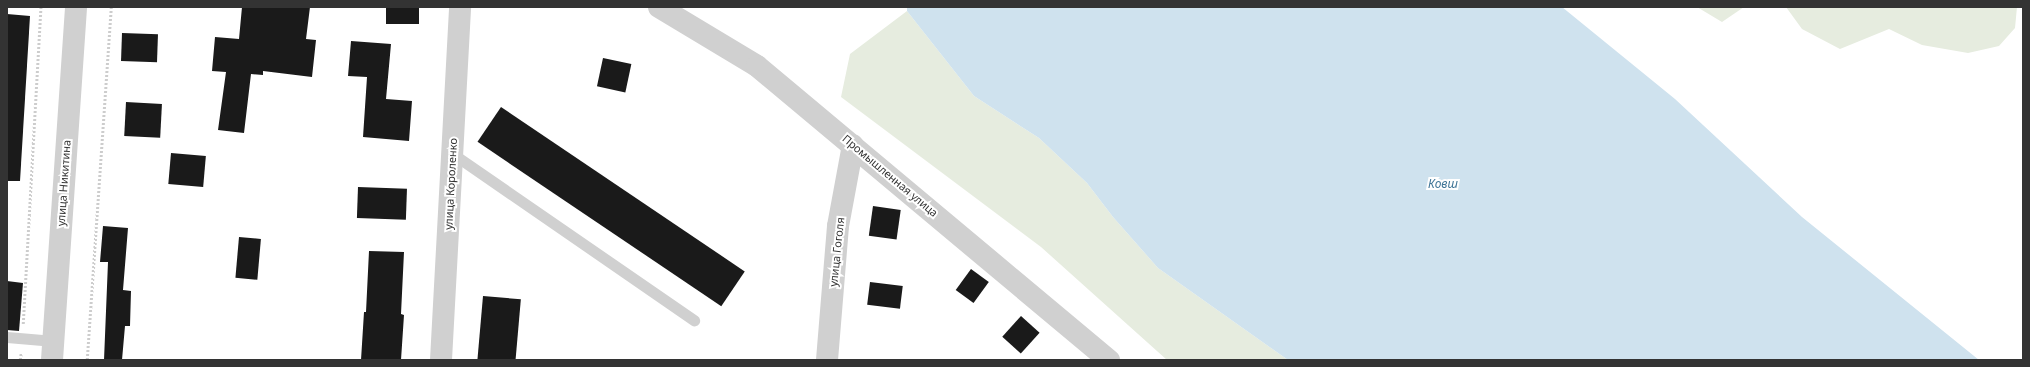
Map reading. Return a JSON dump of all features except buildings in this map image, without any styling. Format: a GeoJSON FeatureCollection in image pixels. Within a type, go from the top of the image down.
{"type":"FeatureCollection","features":[{"type":"Feature","properties":{"kind":"street","name":"улица Никитина"},"geometry":{"type":"LineString","coordinates":[[53,351],[76,7]]}},
{"type":"Feature","properties":{"kind":"street","name":"улица Короленко"},"geometry":{"type":"LineString","coordinates":[[441,360],[460,7]]}},
{"type":"Feature","properties":{"kind":"street","name":"Промышленная улица"},"geometry":{"type":"LineString","coordinates":[[659,7],[757,66],[1109,360]]}},
{"type":"Feature","properties":{"kind":"street","name":"улица Гоголя"},"geometry":{"type":"LineString","coordinates":[[827,360],[838,226],[853,145]]}},
{"type":"Feature","properties":{"kind":"lane"},"geometry":{"type":"LineString","coordinates":[[453,154],[694,320]]}},
{"type":"Feature","properties":{"kind":"lane"},"geometry":{"type":"LineString","coordinates":[[7,337],[22,339],[53,351]]}},
{"type":"Feature","properties":{"kind":"path"},"geometry":{"type":"LineString","coordinates":[[20,360],[41,7]]}},
{"type":"Feature","properties":{"kind":"path"},"geometry":{"type":"LineString","coordinates":[[87,360],[110,7]]}},
{"type":"Feature","properties":{"kind":"shaded area"},"geometry":{"type":"Polygon","coordinates":[[[1697,7],[1744,7],[1722,22],[1697,7]]]}},
{"type":"Feature","properties":{"kind":"shaded area"},"geometry":{"type":"Polygon","coordinates":[[[1786,7],[2017,7],[2015,28],[1999,46],[1968,53],[1922,45],[1889,29],[1840,49],[1802,29],[1786,7]]]}},
{"type":"Feature","properties":{"kind":"shaded area"},"geometry":{"type":"Polygon","coordinates":[[[907,11],[974,96],[1039,138],[1087,183],[1113,217],[1158,268],[1288,360],[1167,360],[1041,247],[841,97],[850,54],[907,11]]]}},
{"type":"Feature","properties":{"kind":"water","name":"Ковш"},"geometry":{"type":"Polygon","coordinates":[[[907,7],[1562,7],[1675,99],[1802,217],[1979,360],[1288,360],[1158,268],[1113,217],[1087,183],[1039,138],[974,96],[907,11],[907,7]]]}}]}
